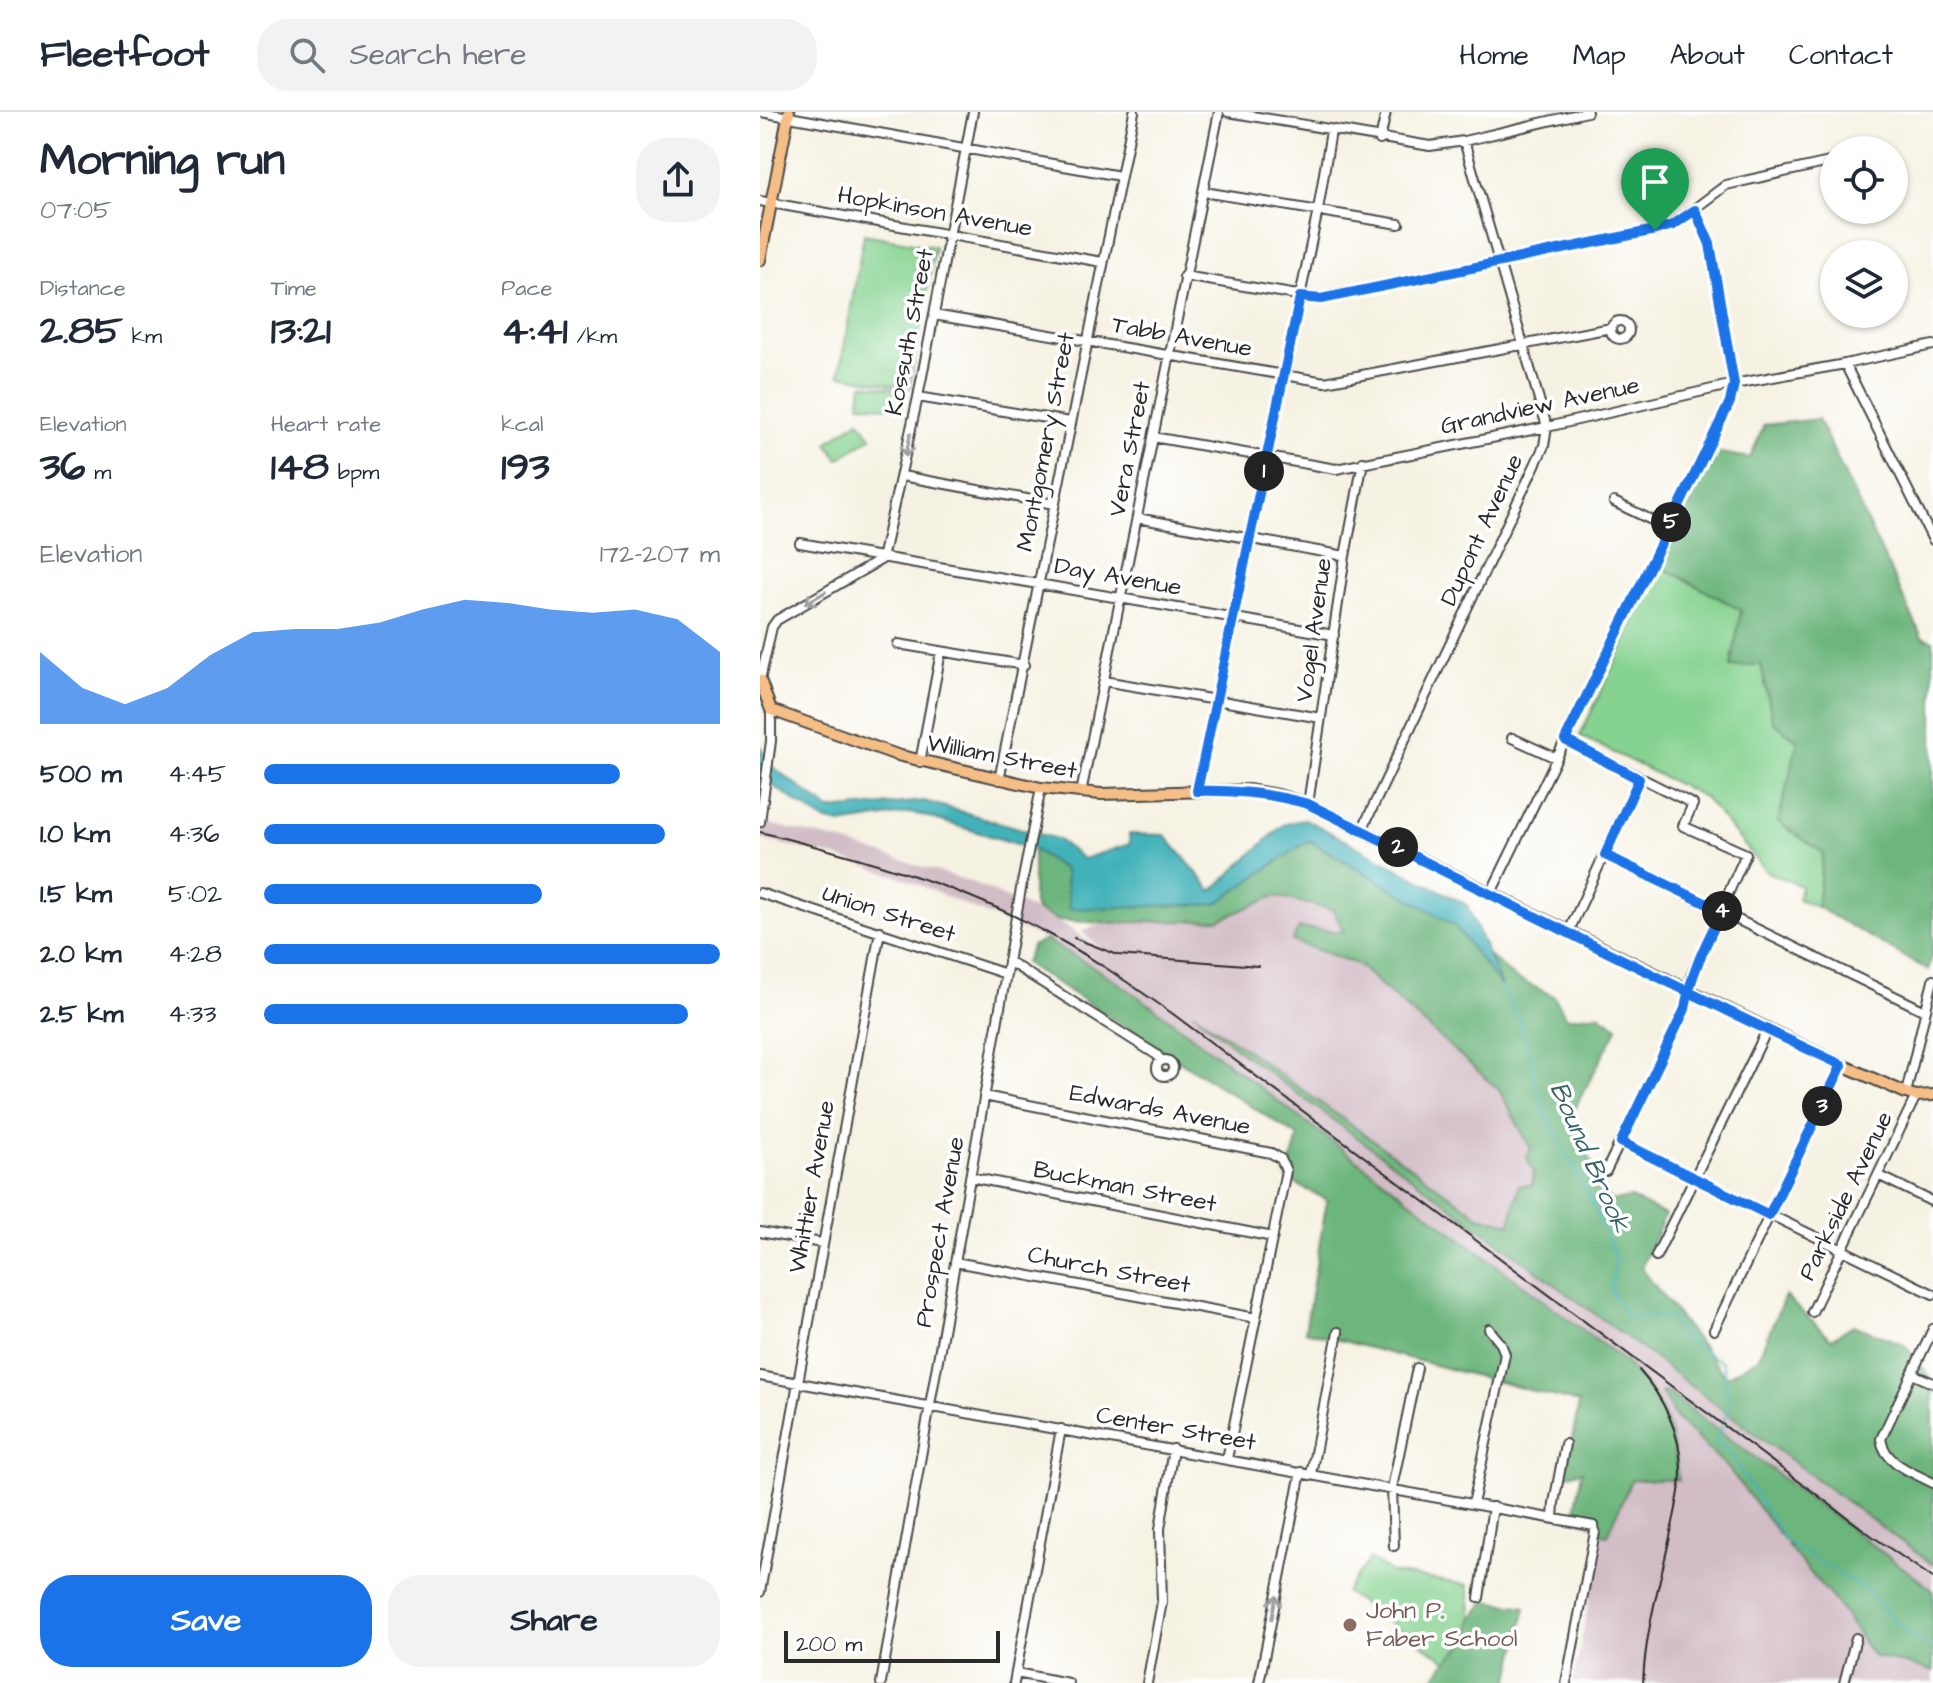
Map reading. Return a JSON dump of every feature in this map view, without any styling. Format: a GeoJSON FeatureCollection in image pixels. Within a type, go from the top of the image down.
{"type":"FeatureCollection","features":[{"type":"Feature","properties":{"kind":"main road"},"geometry":{"type":"LineString","coordinates":[[760,260],[766,202],[789,115]]}},
{"type":"Feature","properties":{"kind":"main road"},"geometry":{"type":"LineString","coordinates":[[760,680],[771,710]]}},
{"type":"Feature","properties":{"kind":"main road","name":"William Street"},"geometry":{"type":"LineString","coordinates":[[771,710],[920,762],[1041,788],[1081,793],[1248,790],[1308,804],[1842,1065],[1911,1095],[1933,1095]]}},
{"type":"Feature","properties":{"kind":"street"},"geometry":{"type":"LineString","coordinates":[[761,112],[1120,176]]}},
{"type":"Feature","properties":{"kind":"street","name":"Kossuth Street"},"geometry":{"type":"LineString","coordinates":[[882,559],[902,476],[973,112]]}},
{"type":"Feature","properties":{"kind":"street","name":"Montgomery Street"},"geometry":{"type":"LineString","coordinates":[[999,780],[1134,112]]}},
{"type":"Feature","properties":{"kind":"street","name":"Vera Street"},"geometry":{"type":"LineString","coordinates":[[1081,793],[1219,112]]}},
{"type":"Feature","properties":{"kind":"street"},"geometry":{"type":"LineString","coordinates":[[1228,112],[1430,146],[1587,112]]}},
{"type":"Feature","properties":{"kind":"street"},"geometry":{"type":"LineString","coordinates":[[1380,140],[1386,112]]}},
{"type":"Feature","properties":{"kind":"street"},"geometry":{"type":"LineString","coordinates":[[1197,791],[1318,210],[1331,131]]}},
{"type":"Feature","properties":{"kind":"street"},"geometry":{"type":"LineString","coordinates":[[1464,141],[1547,427]]}},
{"type":"Feature","properties":{"kind":"street"},"geometry":{"type":"LineString","coordinates":[[1184,276],[1321,299],[1655,230],[1673,225],[1726,185],[1820,164]]}},
{"type":"Feature","properties":{"kind":"street"},"geometry":{"type":"LineString","coordinates":[[1204,192],[1399,224]]}},
{"type":"Feature","properties":{"kind":"street","name":"Hopkinson Avenue"},"geometry":{"type":"LineString","coordinates":[[766,202],[1102,262]]}},
{"type":"Feature","properties":{"kind":"street"},"geometry":{"type":"LineString","coordinates":[[1491,893],[1730,402],[1734,384],[1710,244],[1695,210]]}},
{"type":"Feature","properties":{"kind":"street","name":"Tabb Avenue"},"geometry":{"type":"LineString","coordinates":[[934,315],[1325,382],[1611,328]]}},
{"type":"Feature","properties":{"kind":"street","name":"Grandview Avenue"},"geometry":{"type":"LineString","coordinates":[[1153,437],[1336,469],[1933,345]]}},
{"type":"Feature","properties":{"kind":"street"},"geometry":{"type":"LineString","coordinates":[[1845,364],[1933,540]]}},
{"type":"Feature","properties":{"kind":"street"},"geometry":{"type":"LineString","coordinates":[[918,397],[1070,422]]}},
{"type":"Feature","properties":{"kind":"street","name":"Dupont Avenue"},"geometry":{"type":"LineString","coordinates":[[1362,830],[1544,446],[1547,427]]}},
{"type":"Feature","properties":{"kind":"street","name":"Vogel Avenue"},"geometry":{"type":"LineString","coordinates":[[1308,804],[1345,556],[1363,462]]}},
{"type":"Feature","properties":{"kind":"street"},"geometry":{"type":"LineString","coordinates":[[902,476],[1054,504]]}},
{"type":"Feature","properties":{"kind":"street"},"geometry":{"type":"LineString","coordinates":[[1614,502],[1668,528]]}},
{"type":"Feature","properties":{"kind":"street"},"geometry":{"type":"LineString","coordinates":[[1137,518],[1345,556]]}},
{"type":"Feature","properties":{"kind":"street","name":"Day Avenue"},"geometry":{"type":"LineString","coordinates":[[800,543],[1334,635]]}},
{"type":"Feature","properties":{"kind":"street"},"geometry":{"type":"LineString","coordinates":[[760,680],[772,627],[777,620],[882,559]]}},
{"type":"Feature","properties":{"kind":"street"},"geometry":{"type":"LineString","coordinates":[[898,644],[1024,665]]}},
{"type":"Feature","properties":{"kind":"street"},"geometry":{"type":"LineString","coordinates":[[920,762],[941,652]]}},
{"type":"Feature","properties":{"kind":"street"},"geometry":{"type":"LineString","coordinates":[[1104,681],[1321,718]]}},
{"type":"Feature","properties":{"kind":"street"},"geometry":{"type":"LineString","coordinates":[[760,822],[771,710]]}},
{"type":"Feature","properties":{"kind":"street"},"geometry":{"type":"LineString","coordinates":[[1512,738],[1556,758]]}},
{"type":"Feature","properties":{"kind":"street"},"geometry":{"type":"LineString","coordinates":[[1565,740],[1693,804],[1683,826],[1746,854],[1691,976],[1685,1009],[1606,1171]]}},
{"type":"Feature","properties":{"kind":"street"},"geometry":{"type":"LineString","coordinates":[[1569,931],[1639,779]]}},
{"type":"Feature","properties":{"kind":"street","name":"Prospect Avenue"},"geometry":{"type":"LineString","coordinates":[[881,1683],[1041,788]]}},
{"type":"Feature","properties":{"kind":"street"},"geometry":{"type":"LineString","coordinates":[[1605,855],[1925,1011]]}},
{"type":"Feature","properties":{"kind":"street","name":"Union Street"},"geometry":{"type":"LineString","coordinates":[[760,893],[1006,974]]}},
{"type":"Feature","properties":{"kind":"street","name":"Whittier Avenue"},"geometry":{"type":"LineString","coordinates":[[760,1592],[880,931]]}},
{"type":"Feature","properties":{"kind":"street"},"geometry":{"type":"LineString","coordinates":[[1008,961],[1162,1061]]}},
{"type":"Feature","properties":{"kind":"street","name":"Parkside Avenue"},"geometry":{"type":"LineString","coordinates":[[1812,1312],[1878,1175],[1911,1095],[1933,980]]}},
{"type":"Feature","properties":{"kind":"street"},"geometry":{"type":"LineString","coordinates":[[1656,1256],[1767,1030]]}},
{"type":"Feature","properties":{"kind":"street"},"geometry":{"type":"LineString","coordinates":[[1714,1330],[1842,1065]]}},
{"type":"Feature","properties":{"kind":"street","name":"Edwards Avenue"},"geometry":{"type":"LineString","coordinates":[[984,1096],[1271,1153],[1281,1159],[1286,1171],[1273,1237]]}},
{"type":"Feature","properties":{"kind":"street"},"geometry":{"type":"LineString","coordinates":[[1621,1142],[1933,1294]]}},
{"type":"Feature","properties":{"kind":"street"},"geometry":{"type":"LineString","coordinates":[[1878,1175],[1933,1202]]}},
{"type":"Feature","properties":{"kind":"street","name":"Buckman Street"},"geometry":{"type":"LineString","coordinates":[[970,1177],[1273,1237]]}},
{"type":"Feature","properties":{"kind":"street"},"geometry":{"type":"LineString","coordinates":[[760,1232],[822,1243]]}},
{"type":"Feature","properties":{"kind":"street"},"geometry":{"type":"LineString","coordinates":[[1227,1459],[1273,1237]]}},
{"type":"Feature","properties":{"kind":"street","name":"Church Street"},"geometry":{"type":"LineString","coordinates":[[955,1262],[1256,1318]]}},
{"type":"Feature","properties":{"kind":"street"},"geometry":{"type":"LineString","coordinates":[[1473,1504],[1505,1354],[1489,1329]]}},
{"type":"Feature","properties":{"kind":"street"},"geometry":{"type":"LineString","coordinates":[[1933,1329],[1881,1439],[1883,1451],[1899,1466],[1933,1483]]}},
{"type":"Feature","properties":{"kind":"street"},"geometry":{"type":"LineString","coordinates":[[1311,1474],[1338,1332]]}},
{"type":"Feature","properties":{"kind":"street"},"geometry":{"type":"LineString","coordinates":[[1394,1546],[1392,1488],[1417,1368]]}},
{"type":"Feature","properties":{"kind":"street"},"geometry":{"type":"LineString","coordinates":[[1912,1374],[1933,1383]]}},
{"type":"Feature","properties":{"kind":"street","name":"Center Street"},"geometry":{"type":"LineString","coordinates":[[760,1376],[1594,1526],[1566,1683]]}},
{"type":"Feature","properties":{"kind":"street"},"geometry":{"type":"LineString","coordinates":[[1061,1429],[1015,1678],[1068,1683]]}},
{"type":"Feature","properties":{"kind":"street"},"geometry":{"type":"LineString","coordinates":[[1553,1518],[1565,1444]]}},
{"type":"Feature","properties":{"kind":"street"},"geometry":{"type":"LineString","coordinates":[[1147,1683],[1162,1602],[1160,1529],[1173,1449]]}},
{"type":"Feature","properties":{"kind":"street"},"geometry":{"type":"LineString","coordinates":[[1259,1683],[1301,1472]]}},
{"type":"Feature","properties":{"kind":"street"},"geometry":{"type":"LineString","coordinates":[[1479,1598],[1493,1507]]}},
{"type":"Feature","properties":{"kind":"street"},"geometry":{"type":"LineString","coordinates":[[1844,1683],[1856,1638]]}},
{"type":"Feature","properties":{"kind":"shaded area"},"geometry":{"type":"Polygon","coordinates":[[[760,822],[837,840],[974,883],[1057,920],[1104,952],[1081,931],[1103,923],[1219,920],[1275,896],[1333,910],[1345,933],[1299,928],[1292,941],[1356,964],[1499,1090],[1532,1149],[1526,1156],[1534,1172],[1532,1185],[1519,1186],[1510,1225],[1479,1216],[1206,1021],[1643,1352],[1933,1565],[1933,1590],[1668,1393],[1674,1415],[1727,1467],[1835,1601],[1873,1656],[1933,1671],[1933,1683],[1573,1683],[1602,1534],[1609,1534],[1631,1479],[1678,1479],[1669,1424],[1643,1381],[1592,1336],[1107,975],[1046,940],[906,879],[833,856],[760,839],[760,822]]]}},
{"type":"Feature","properties":{"kind":"green space"},"geometry":{"type":"Polygon","coordinates":[[[864,234],[935,247],[910,388],[839,375],[864,234]]]}},
{"type":"Feature","properties":{"kind":"green space"},"geometry":{"type":"Polygon","coordinates":[[[862,384],[895,388],[893,408],[860,404],[862,384]]]}},
{"type":"Feature","properties":{"kind":"green space"},"geometry":{"type":"Polygon","coordinates":[[[1818,419],[1922,637],[1933,641],[1933,950],[1928,970],[1817,907],[1823,853],[1778,822],[1798,741],[1773,722],[1761,664],[1731,667],[1741,610],[1660,566],[1715,452],[1750,458],[1764,425],[1818,419]]]}},
{"type":"Feature","properties":{"kind":"green space"},"geometry":{"type":"Polygon","coordinates":[[[859,420],[871,437],[839,459],[827,443],[859,420]]]}},
{"type":"Feature","properties":{"kind":"green space"},"geometry":{"type":"Polygon","coordinates":[[[1660,566],[1741,610],[1731,667],[1761,664],[1773,721],[1798,741],[1823,853],[1817,907],[1798,899],[1801,886],[1767,872],[1704,797],[1580,736],[1660,566]]]}},
{"type":"Feature","properties":{"kind":"green space"},"geometry":{"type":"Polygon","coordinates":[[[1308,840],[1454,925],[1515,978],[1554,996],[1567,1018],[1598,1014],[1618,1027],[1570,1117],[1610,1201],[1631,1198],[1665,1215],[1641,1268],[1726,1377],[1758,1358],[1785,1296],[1831,1339],[1853,1325],[1904,1344],[1933,1381],[1933,1565],[1243,1054],[1193,1012],[1479,1216],[1510,1224],[1519,1185],[1532,1185],[1534,1172],[1526,1156],[1531,1149],[1499,1090],[1357,964],[1292,941],[1299,928],[1344,932],[1333,910],[1275,896],[1219,920],[1103,923],[1057,920],[1036,910],[1033,901],[1033,849],[1065,870],[1216,904],[1308,840]]]}},
{"type":"Feature","properties":{"kind":"green space"},"geometry":{"type":"Polygon","coordinates":[[[1046,940],[1107,975],[1153,1007],[1624,1361],[1649,1389],[1664,1415],[1678,1480],[1631,1480],[1608,1535],[1602,1534],[1592,1524],[1574,1518],[1582,1471],[1565,1476],[1579,1403],[1305,1331],[1327,1200],[1287,1179],[1298,1136],[1025,963],[1032,946],[1046,940]]]}},
{"type":"Feature","properties":{"kind":"green space"},"geometry":{"type":"Polygon","coordinates":[[[1661,1392],[1668,1393],[1933,1590],[1933,1671],[1873,1656],[1835,1601],[1727,1467],[1675,1417],[1661,1392]]]}},
{"type":"Feature","properties":{"kind":"green space"},"geometry":{"type":"Polygon","coordinates":[[[1370,1559],[1392,1573],[1468,1585],[1472,1619],[1466,1642],[1447,1661],[1345,1592],[1370,1559]]]}},
{"type":"Feature","properties":{"kind":"green space"},"geometry":{"type":"Polygon","coordinates":[[[1486,1601],[1526,1607],[1509,1683],[1430,1683],[1466,1642],[1472,1619],[1486,1601]]]}},
{"type":"Feature","properties":{"kind":"water"},"geometry":{"type":"Polygon","coordinates":[[[760,745],[769,764],[830,810],[924,801],[1057,839],[1083,859],[1130,844],[1129,834],[1165,835],[1212,891],[1283,825],[1305,819],[1467,905],[1502,988],[1454,925],[1309,840],[1216,904],[1069,909],[1065,870],[1033,849],[911,813],[840,824],[824,820],[773,786],[760,767],[760,745]]]}},
{"type":"Feature","properties":{"kind":"waterway","name":"Bound Brook"},"geometry":{"type":"LineString","coordinates":[[1502,988],[1522,1026],[1541,1105],[1616,1257],[1611,1290],[1624,1313],[1643,1318],[1666,1315],[1684,1338],[1723,1363],[1729,1404],[1717,1442],[1730,1454],[1785,1541],[1865,1589],[1907,1633],[1933,1648]]}},
{"type":"Feature","properties":{"kind":"railway"},"geometry":{"type":"LineString","coordinates":[[760,832],[937,884],[1005,912],[1090,958],[1173,1014],[1872,1536],[1933,1578]]}},
{"type":"Feature","properties":{"kind":"railway"},"geometry":{"type":"LineString","coordinates":[[1074,938],[1118,955],[1258,966]]}},
{"type":"Feature","properties":{"kind":"railway"},"geometry":{"type":"LineString","coordinates":[[1639,1370],[1669,1416],[1678,1443],[1681,1470],[1677,1504],[1650,1628],[1643,1683]]}},
{"type":"Feature","properties":{"kind":"place","name":"John P. Faber School"},"geometry":{"type":"Point","coordinates":[1350,1625]}},
{"type":"Feature","properties":{"kind":"route"},"geometry":{"type":"LineString","coordinates":[[1655,230],[1321,299],[1300,297],[1197,791],[1248,790],[1308,804],[1688,990],[1767,1030],[1842,1065],[1769,1215],[1621,1142],[1685,1009],[1688,990],[1691,976],[1722,911],[1605,855],[1639,779],[1565,740],[1730,402],[1734,384],[1710,244],[1695,210],[1673,225],[1655,230]]}}]}
